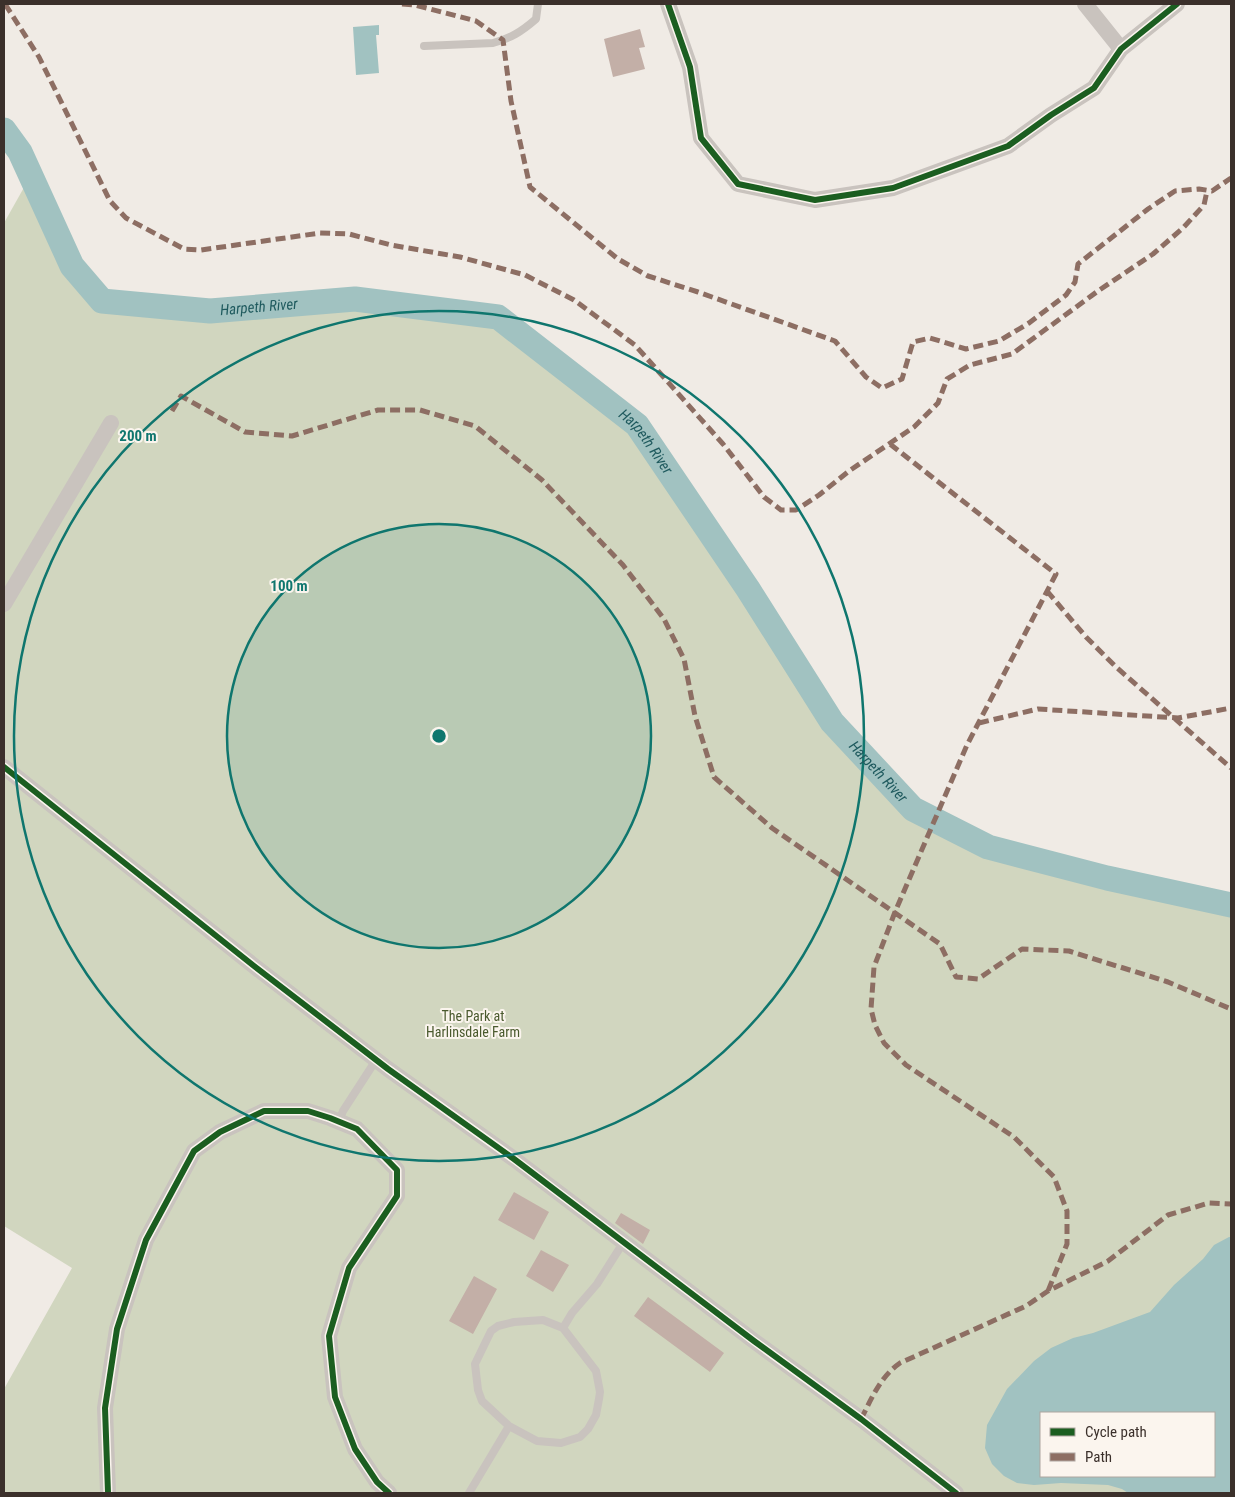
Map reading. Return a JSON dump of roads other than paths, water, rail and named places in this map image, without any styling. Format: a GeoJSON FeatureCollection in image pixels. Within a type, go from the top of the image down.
{"type":"FeatureCollection","features":[{"type":"Feature","properties":{"kind":"street"},"geometry":{"type":"LineString","coordinates":[[668,4],[690,67],[701,138],[738,184],[815,200],[893,188],[1008,146],[1051,115],[1094,88],[1121,49],[1177,4]]}},
{"type":"Feature","properties":{"kind":"street"},"geometry":{"type":"LineString","coordinates":[[1085,4],[1121,49]]}},
{"type":"Feature","properties":{"kind":"street"},"geometry":{"type":"LineString","coordinates":[[4,604],[111,423]]}},
{"type":"Feature","properties":{"kind":"street"},"geometry":{"type":"LineString","coordinates":[[4,767],[254,966],[376,1060],[514,1159],[754,1341],[862,1419],[956,1493]]}},
{"type":"Feature","properties":{"kind":"street"},"geometry":{"type":"LineString","coordinates":[[108,1493],[105,1408],[117,1329],[146,1240],[194,1151],[220,1132],[264,1111],[308,1111],[338,1121],[357,1130],[397,1170],[397,1196],[349,1268],[329,1336],[336,1397],[354,1449],[377,1482],[389,1493]]}},
{"type":"Feature","properties":{"kind":"lane"},"geometry":{"type":"LineString","coordinates":[[424,46],[493,43],[503,40],[520,33],[536,19],[538,4]]}},
{"type":"Feature","properties":{"kind":"lane"},"geometry":{"type":"LineString","coordinates":[[338,1121],[376,1060]]}},
{"type":"Feature","properties":{"kind":"lane"},"geometry":{"type":"LineString","coordinates":[[563,1328],[572,1313],[597,1284],[623,1243]]}},
{"type":"Feature","properties":{"kind":"lane"},"geometry":{"type":"LineString","coordinates":[[543,1320],[563,1328],[596,1371],[600,1392],[596,1414],[580,1437],[561,1443],[537,1441],[509,1426],[482,1401],[478,1390],[475,1364],[491,1331],[498,1326],[514,1322],[543,1320]]}},
{"type":"Feature","properties":{"kind":"lane"},"geometry":{"type":"LineString","coordinates":[[469,1493],[509,1426]]}},
{"type":"Feature","properties":{"kind":"water"},"geometry":{"type":"Polygon","coordinates":[[[379,25],[379,35],[376,35],[379,73],[356,75],[353,27],[379,25]]]}},
{"type":"Feature","properties":{"kind":"water"},"geometry":{"type":"Polygon","coordinates":[[[1231,1237],[1231,1493],[1128,1493],[1108,1485],[1061,1483],[1034,1485],[1017,1483],[1004,1476],[992,1464],[985,1448],[987,1425],[1007,1389],[1034,1361],[1051,1348],[1073,1338],[1093,1333],[1150,1312],[1174,1285],[1203,1259],[1214,1245],[1231,1237]]]}},
{"type":"Feature","properties":{"kind":"waterway","name":"Harpeth River"},"geometry":{"type":"LineString","coordinates":[[4,130],[20,152],[72,266],[102,301],[210,311],[355,299],[498,317],[637,425],[748,589],[832,722],[913,809],[988,847],[1107,878],[1231,905]]}},
{"type":"Feature","properties":{"kind":"park label","name":"The Park at Harlinsdale Farm"},"geometry":{"type":"Point","coordinates":[473,1024]}}]}
